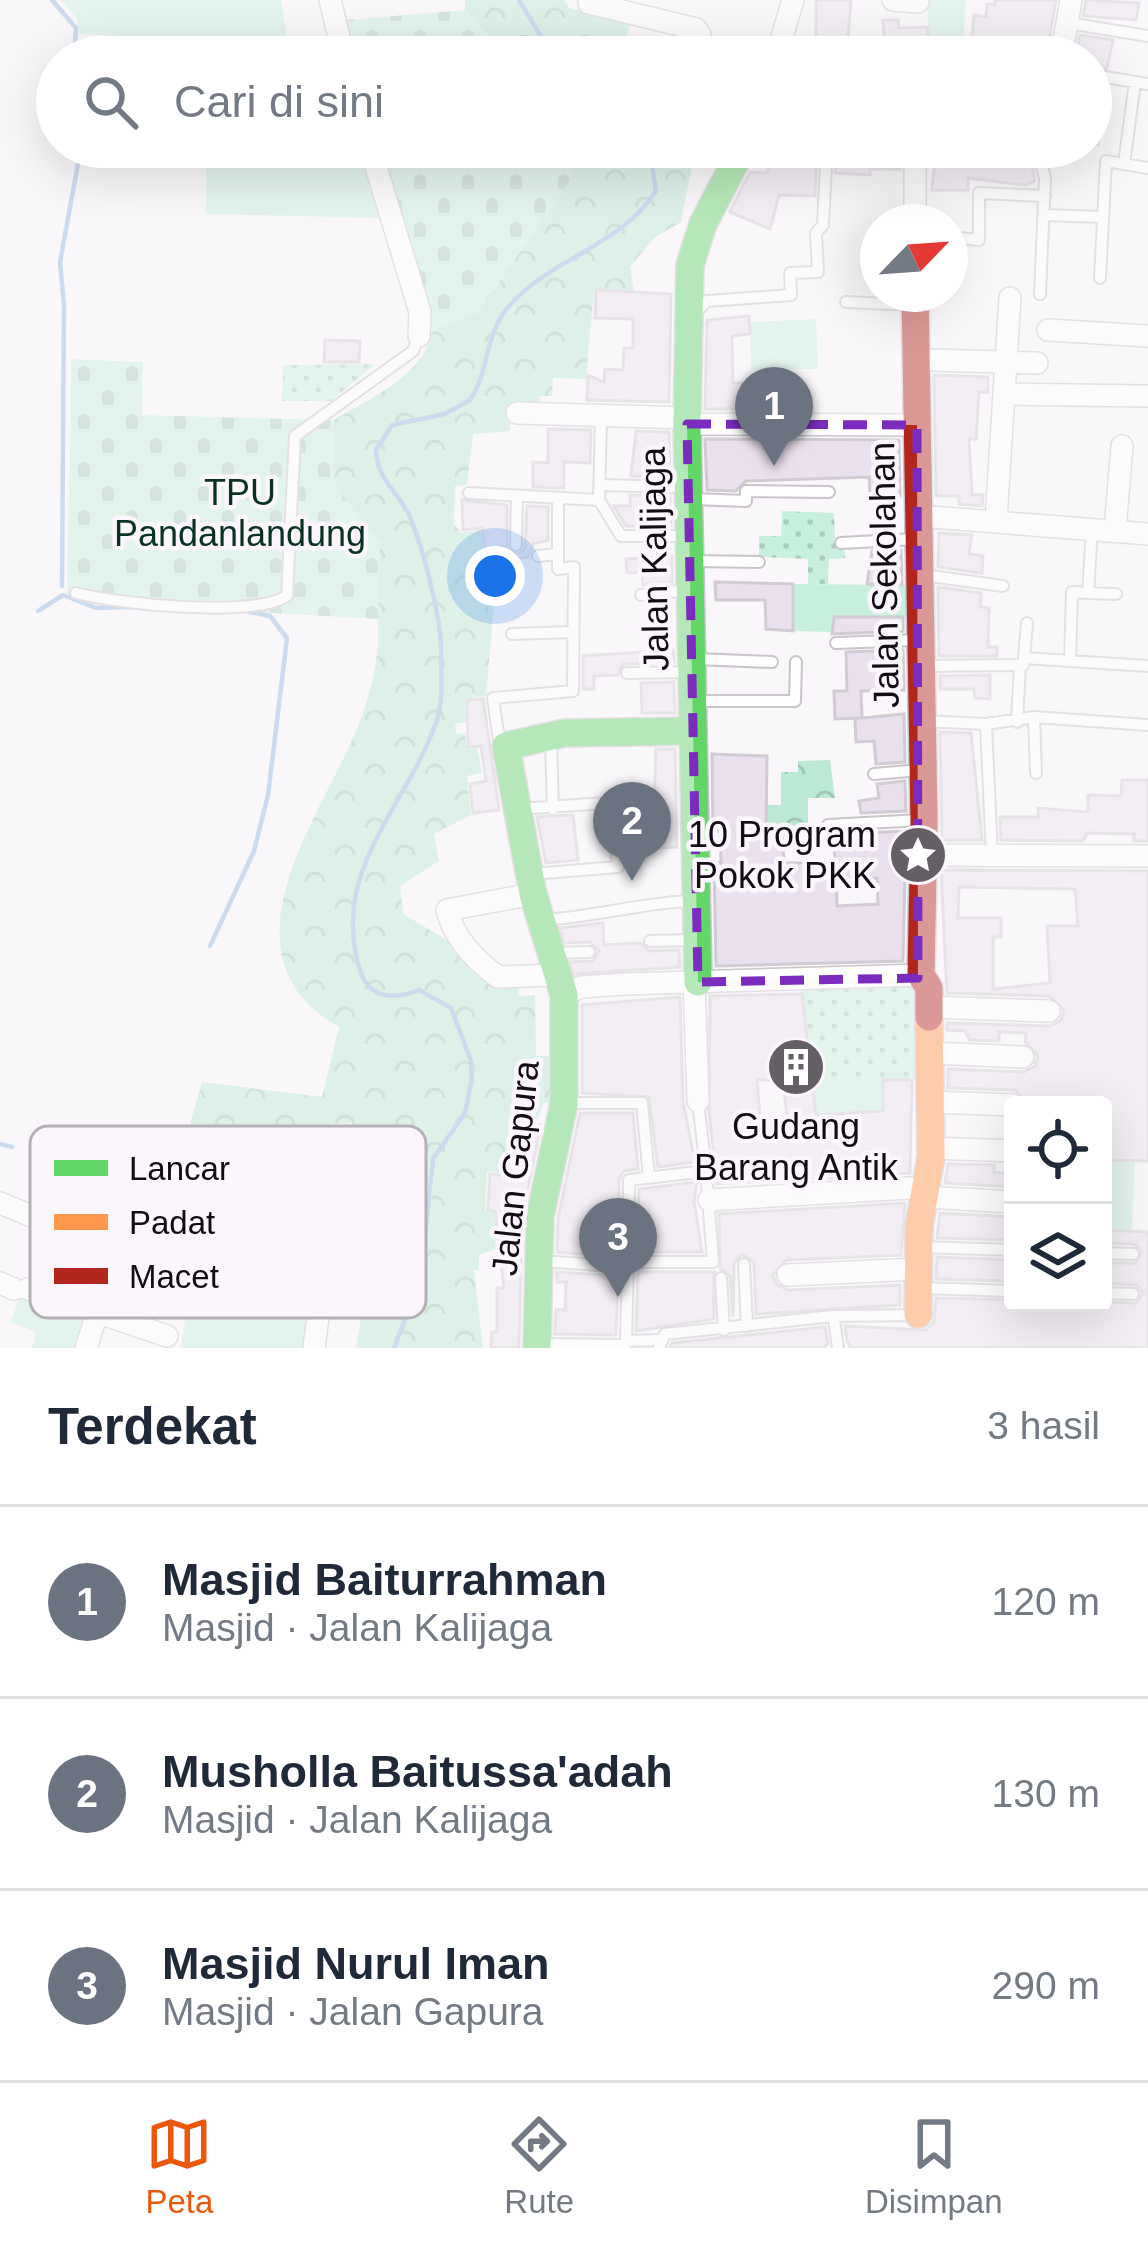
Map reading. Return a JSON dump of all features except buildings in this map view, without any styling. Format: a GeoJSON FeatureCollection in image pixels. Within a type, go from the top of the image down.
{"type":"FeatureCollection","features":[{"type":"Feature","properties":{"kind":"street"},"geometry":{"type":"LineString","coordinates":[[330,0],[339,36]]}},
{"type":"Feature","properties":{"kind":"street"},"geometry":{"type":"LineString","coordinates":[[782,36],[793,0]]}},
{"type":"Feature","properties":{"kind":"street"},"geometry":{"type":"LineString","coordinates":[[893,0],[918,2]]}},
{"type":"Feature","properties":{"kind":"street"},"geometry":{"type":"LineString","coordinates":[[589,3],[696,29],[700,36]]}},
{"type":"Feature","properties":{"kind":"street"},"geometry":{"type":"LineString","coordinates":[[376,168],[420,311],[419,336]]}},
{"type":"Feature","properties":{"kind":"street","name":"Jalan Kalijaga"},"geometry":{"type":"LineString","coordinates":[[696,981],[689,313],[694,248],[733,168]]}},
{"type":"Feature","properties":{"kind":"street"},"geometry":{"type":"LineString","coordinates":[[915,168],[915,204]]}},
{"type":"Feature","properties":{"kind":"street"},"geometry":{"type":"LineString","coordinates":[[997,520],[1010,298]]}},
{"type":"Feature","properties":{"kind":"street","name":"Jalan Sekolahan"},"geometry":{"type":"LineString","coordinates":[[917,312],[925,360],[917,425],[924,770],[921,975],[929,988],[931,1053],[931,1152],[918,1280]]}},
{"type":"Feature","properties":{"kind":"street"},"geometry":{"type":"LineString","coordinates":[[1048,330],[1148,336]]}},
{"type":"Feature","properties":{"kind":"street"},"geometry":{"type":"LineString","coordinates":[[925,360],[1037,363]]}},
{"type":"Feature","properties":{"kind":"street"},"geometry":{"type":"LineString","coordinates":[[1007,394],[1148,396]]}},
{"type":"Feature","properties":{"kind":"street"},"geometry":{"type":"LineString","coordinates":[[517,413],[917,425]]}},
{"type":"Feature","properties":{"kind":"street"},"geometry":{"type":"LineString","coordinates":[[1104,529],[1122,446]]}},
{"type":"Feature","properties":{"kind":"street"},"geometry":{"type":"LineString","coordinates":[[917,514],[1148,534]]}},
{"type":"Feature","properties":{"kind":"street"},"geometry":{"type":"LineString","coordinates":[[508,742],[693,731]]}},
{"type":"Feature","properties":{"kind":"street","name":"Jalan Gapura"},"geometry":{"type":"LineString","coordinates":[[508,742],[515,809],[556,974],[564,1103],[543,1194],[537,1346]]}},
{"type":"Feature","properties":{"kind":"street"},"geometry":{"type":"LineString","coordinates":[[924,855],[1148,856]]}},
{"type":"Feature","properties":{"kind":"street"},"geometry":{"type":"LineString","coordinates":[[534,896],[447,910],[460,942],[498,977],[556,974],[587,986],[921,975]]}},
{"type":"Feature","properties":{"kind":"street"},"geometry":{"type":"LineString","coordinates":[[696,981],[698,1101]]}},
{"type":"Feature","properties":{"kind":"street"},"geometry":{"type":"LineString","coordinates":[[929,1007],[1049,1011]]}},
{"type":"Feature","properties":{"kind":"street"},"geometry":{"type":"LineString","coordinates":[[931,1053],[1023,1057]]}},
{"type":"Feature","properties":{"kind":"street"},"geometry":{"type":"LineString","coordinates":[[931,1102],[1004,1105]]}},
{"type":"Feature","properties":{"kind":"street"},"geometry":{"type":"LineString","coordinates":[[931,1152],[1004,1151]]}},
{"type":"Feature","properties":{"kind":"street"},"geometry":{"type":"LineString","coordinates":[[709,1200],[926,1192],[1004,1201]]}},
{"type":"Feature","properties":{"kind":"street"},"geometry":{"type":"LineString","coordinates":[[0,1203],[30,1215]]}},
{"type":"Feature","properties":{"kind":"street"},"geometry":{"type":"LineString","coordinates":[[788,1275],[918,1280]]}},
{"type":"Feature","properties":{"kind":"street"},"geometry":{"type":"LineString","coordinates":[[86,1348],[96,1318]]}},
{"type":"Feature","properties":{"kind":"street"},"geometry":{"type":"LineString","coordinates":[[115,1318],[167,1336]]}},
{"type":"Feature","properties":{"kind":"street"},"geometry":{"type":"LineString","coordinates":[[314,1348],[318,1318]]}},
{"type":"Feature","properties":{"kind":"lane"},"geometry":{"type":"LineString","coordinates":[[1069,12],[1148,36]]}},
{"type":"Feature","properties":{"kind":"lane"},"geometry":{"type":"LineString","coordinates":[[1112,78],[1142,83],[1124,164]]}},
{"type":"Feature","properties":{"kind":"lane"},"geometry":{"type":"LineString","coordinates":[[1112,162],[1148,168]]}},
{"type":"Feature","properties":{"kind":"lane"},"geometry":{"type":"LineString","coordinates":[[689,313],[707,301],[791,295],[790,273],[818,272],[816,233],[823,226],[826,168]]}},
{"type":"Feature","properties":{"kind":"lane"},"geometry":{"type":"LineString","coordinates":[[1040,294],[1044,168]]}},
{"type":"Feature","properties":{"kind":"lane"},"geometry":{"type":"LineString","coordinates":[[1100,278],[1106,168]]}},
{"type":"Feature","properties":{"kind":"lane"},"geometry":{"type":"LineString","coordinates":[[968,239],[980,240],[979,193],[1045,196]]}},
{"type":"Feature","properties":{"kind":"lane"},"geometry":{"type":"LineString","coordinates":[[1044,214],[1102,217]]}},
{"type":"Feature","properties":{"kind":"lane"},"geometry":{"type":"LineString","coordinates":[[845,302],[860,302]]}},
{"type":"Feature","properties":{"kind":"lane"},"geometry":{"type":"LineString","coordinates":[[76,593],[115,602],[261,608],[287,596],[296,436],[412,351],[419,336]]}},
{"type":"Feature","properties":{"kind":"lane"},"geometry":{"type":"LineString","coordinates":[[601,416],[599,500],[621,536],[690,562],[759,562]]}},
{"type":"Feature","properties":{"kind":"lane"},"geometry":{"type":"LineString","coordinates":[[599,484],[746,501],[746,491],[830,492]]}},
{"type":"Feature","properties":{"kind":"lane"},"geometry":{"type":"LineString","coordinates":[[469,493],[599,500]]}},
{"type":"Feature","properties":{"kind":"lane"},"geometry":{"type":"LineString","coordinates":[[517,545],[518,496]]}},
{"type":"Feature","properties":{"kind":"lane"},"geometry":{"type":"LineString","coordinates":[[508,742],[499,740],[493,698],[574,691],[574,567],[558,569],[558,500]]}},
{"type":"Feature","properties":{"kind":"lane"},"geometry":{"type":"LineString","coordinates":[[841,543],[917,514]]}},
{"type":"Feature","properties":{"kind":"lane"},"geometry":{"type":"LineString","coordinates":[[1088,593],[1104,529]]}},
{"type":"Feature","properties":{"kind":"lane"},"geometry":{"type":"LineString","coordinates":[[538,556],[557,554]]}},
{"type":"Feature","properties":{"kind":"lane"},"geometry":{"type":"LineString","coordinates":[[641,596],[690,562]]}},
{"type":"Feature","properties":{"kind":"lane"},"geometry":{"type":"LineString","coordinates":[[919,575],[1003,586]]}},
{"type":"Feature","properties":{"kind":"lane"},"geometry":{"type":"LineString","coordinates":[[1070,661],[1072,592],[1116,594]]}},
{"type":"Feature","properties":{"kind":"lane"},"geometry":{"type":"LineString","coordinates":[[1017,722],[1027,623]]}},
{"type":"Feature","properties":{"kind":"lane"},"geometry":{"type":"LineString","coordinates":[[512,634],[573,632]]}},
{"type":"Feature","properties":{"kind":"lane"},"geometry":{"type":"LineString","coordinates":[[836,643],[1022,661],[1148,666]]}},
{"type":"Feature","properties":{"kind":"lane"},"geometry":{"type":"LineString","coordinates":[[627,673],[772,662]]}},
{"type":"Feature","properties":{"kind":"lane"},"geometry":{"type":"LineString","coordinates":[[693,701],[795,701],[796,662]]}},
{"type":"Feature","properties":{"kind":"lane"},"geometry":{"type":"LineString","coordinates":[[922,722],[986,724],[1034,717],[1148,725]]}},
{"type":"Feature","properties":{"kind":"lane"},"geometry":{"type":"LineString","coordinates":[[1034,717],[1036,773]]}},
{"type":"Feature","properties":{"kind":"lane"},"geometry":{"type":"LineString","coordinates":[[986,724],[992,856]]}},
{"type":"Feature","properties":{"kind":"lane"},"geometry":{"type":"LineString","coordinates":[[551,736],[553,809]]}},
{"type":"Feature","properties":{"kind":"lane"},"geometry":{"type":"LineString","coordinates":[[874,774],[924,770]]}},
{"type":"Feature","properties":{"kind":"lane"},"geometry":{"type":"LineString","coordinates":[[534,896],[618,867],[613,801]]}},
{"type":"Feature","properties":{"kind":"lane"},"geometry":{"type":"LineString","coordinates":[[515,809],[635,801]]}},
{"type":"Feature","properties":{"kind":"lane"},"geometry":{"type":"LineString","coordinates":[[828,825],[924,820]]}},
{"type":"Feature","properties":{"kind":"lane"},"geometry":{"type":"LineString","coordinates":[[534,896],[600,917],[651,902],[697,901]]}},
{"type":"Feature","properties":{"kind":"lane"},"geometry":{"type":"LineString","coordinates":[[650,940],[697,940]]}},
{"type":"Feature","properties":{"kind":"lane"},"geometry":{"type":"LineString","coordinates":[[556,974],[589,952]]}},
{"type":"Feature","properties":{"kind":"lane"},"geometry":{"type":"LineString","coordinates":[[538,1261],[712,1262],[698,1101]]}},
{"type":"Feature","properties":{"kind":"lane"},"geometry":{"type":"LineString","coordinates":[[564,1103],[642,1103],[649,1177]]}},
{"type":"Feature","properties":{"kind":"lane"},"geometry":{"type":"LineString","coordinates":[[626,1344],[627,1183],[706,1171]]}},
{"type":"Feature","properties":{"kind":"lane"},"geometry":{"type":"LineString","coordinates":[[537,1346],[659,1344],[665,1334],[834,1320],[918,1280],[1004,1253]]}},
{"type":"Feature","properties":{"kind":"lane"},"geometry":{"type":"LineString","coordinates":[[1112,1253],[1133,1254]]}},
{"type":"Feature","properties":{"kind":"lane"},"geometry":{"type":"LineString","coordinates":[[744,1264],[747,1326]]}},
{"type":"Feature","properties":{"kind":"lane"},"geometry":{"type":"LineString","coordinates":[[721,1278],[724,1330]]}},
{"type":"Feature","properties":{"kind":"lane"},"geometry":{"type":"LineString","coordinates":[[918,1280],[1004,1290]]}},
{"type":"Feature","properties":{"kind":"lane"},"geometry":{"type":"LineString","coordinates":[[1112,1293],[1133,1294]]}},
{"type":"Feature","properties":{"kind":"lane"},"geometry":{"type":"LineString","coordinates":[[834,1320],[838,1348]]}},
{"type":"Feature","properties":{"kind":"highlighted area"},"geometry":{"type":"Polygon","coordinates":[[[687,424],[917,425],[918,978],[698,982],[687,424]]]}},
{"type":"Feature","properties":{"kind":"green space"},"geometry":{"type":"Polygon","coordinates":[[[61,0],[281,0],[287,36],[79,34],[77,19],[61,0]]]}},
{"type":"Feature","properties":{"kind":"green space"},"geometry":{"type":"Polygon","coordinates":[[[465,0],[564,0],[569,8],[631,21],[627,36],[488,36],[465,10],[465,0]]]}},
{"type":"Feature","properties":{"kind":"green space"},"geometry":{"type":"Polygon","coordinates":[[[928,0],[966,0],[964,36],[928,36],[928,0]]]}},
{"type":"Feature","properties":{"kind":"green space"},"geometry":{"type":"Polygon","coordinates":[[[465,10],[488,36],[349,36],[346,20],[465,10]]]}},
{"type":"Feature","properties":{"kind":"green space"},"geometry":{"type":"Polygon","coordinates":[[[206,168],[367,168],[381,218],[206,214],[206,168]]]}},
{"type":"Feature","properties":{"kind":"green space"},"geometry":{"type":"Polygon","coordinates":[[[384,168],[571,168],[571,179],[477,314],[432,331],[384,168]]]}},
{"type":"Feature","properties":{"kind":"green space"},"geometry":{"type":"Polygon","coordinates":[[[571,168],[692,168],[681,222],[654,238],[630,267],[634,291],[594,290],[586,379],[553,378],[552,396],[540,396],[538,405],[510,404],[510,431],[473,434],[467,485],[455,486],[454,524],[461,533],[480,530],[494,604],[486,696],[465,699],[466,722],[455,724],[456,734],[465,733],[467,748],[477,747],[482,773],[467,776],[471,815],[434,834],[439,861],[400,886],[403,914],[517,981],[519,996],[535,995],[536,1056],[557,1056],[556,1103],[544,1103],[531,1134],[511,1130],[502,1173],[487,1172],[485,1211],[494,1212],[496,1249],[479,1255],[479,1270],[474,1270],[483,1348],[356,1348],[361,1318],[426,1318],[426,1126],[190,1126],[202,1082],[322,1097],[339,1027],[304,999],[285,967],[279,932],[284,894],[297,856],[355,732],[377,655],[372,588],[334,476],[334,420],[407,373],[419,361],[432,331],[477,313],[571,179],[571,168]]]}},
{"type":"Feature","properties":{"kind":"green space"},"geometry":{"type":"Polygon","coordinates":[[[816,319],[818,369],[751,369],[750,322],[816,319]]]}},
{"type":"Feature","properties":{"kind":"green space","name":"TPU Pandanlandung"},"geometry":{"type":"Polygon","coordinates":[[[71,359],[143,362],[142,415],[334,420],[335,486],[380,542],[378,619],[98,603],[67,594],[71,359]]]}},
{"type":"Feature","properties":{"kind":"green space"},"geometry":{"type":"Polygon","coordinates":[[[376,364],[331,401],[282,401],[283,365],[376,364]]]}},
{"type":"Feature","properties":{"kind":"green space"},"geometry":{"type":"Polygon","coordinates":[[[782,511],[834,513],[835,541],[844,543],[845,558],[829,559],[828,584],[808,584],[808,559],[759,557],[759,536],[781,536],[782,511]]]}},
{"type":"Feature","properties":{"kind":"green space"},"geometry":{"type":"Polygon","coordinates":[[[793,584],[905,585],[905,591],[912,591],[913,617],[834,617],[833,632],[793,631],[793,584]]]}},
{"type":"Feature","properties":{"kind":"green space"},"geometry":{"type":"Polygon","coordinates":[[[830,760],[835,798],[808,798],[808,833],[760,833],[766,805],[781,805],[781,772],[798,772],[798,761],[830,760]]]}},
{"type":"Feature","properties":{"kind":"green space"},"geometry":{"type":"Polygon","coordinates":[[[923,985],[926,1080],[812,1080],[802,988],[923,985]]]}},
{"type":"Feature","properties":{"kind":"green space"},"geometry":{"type":"Polygon","coordinates":[[[812,1080],[883,1080],[883,1111],[816,1115],[812,1080]]]}},
{"type":"Feature","properties":{"kind":"green space"},"geometry":{"type":"Polygon","coordinates":[[[1112,1159],[1135,1160],[1132,1232],[1112,1231],[1112,1159]]]}},
{"type":"Feature","properties":{"kind":"green space"},"geometry":{"type":"Polygon","coordinates":[[[22,1293],[30,1296],[30,1318],[89,1318],[79,1348],[32,1348],[36,1332],[10,1322],[22,1293]]]}},
{"type":"Feature","properties":{"kind":"green space"},"geometry":{"type":"Polygon","coordinates":[[[186,1318],[308,1318],[304,1348],[180,1348],[186,1318]]]}},
{"type":"Feature","properties":{"kind":"waterway"},"geometry":{"type":"LineString","coordinates":[[52,0],[76,28],[75,36]]}},
{"type":"Feature","properties":{"kind":"waterway"},"geometry":{"type":"LineString","coordinates":[[519,0],[540,36]]}},
{"type":"Feature","properties":{"kind":"waterway"},"geometry":{"type":"LineString","coordinates":[[62,586],[64,305],[60,262],[77,168]]}},
{"type":"Feature","properties":{"kind":"waterway"},"geometry":{"type":"LineString","coordinates":[[426,1225],[433,1159],[465,1113],[471,1061],[451,1008],[419,990],[391,996],[369,987],[360,970],[353,935],[354,902],[362,871],[423,754],[439,715],[441,696],[440,635],[425,562],[409,515],[384,477],[376,450],[392,425],[445,414],[470,400],[495,328],[509,306],[545,275],[605,239],[641,210],[656,191],[652,168]]}},
{"type":"Feature","properties":{"kind":"waterway"},"geometry":{"type":"LineString","coordinates":[[38,611],[63,595],[96,608],[132,607]]}},
{"type":"Feature","properties":{"kind":"waterway"},"geometry":{"type":"LineString","coordinates":[[210,946],[254,851],[268,795],[287,638],[270,616],[246,611]]}},
{"type":"Feature","properties":{"kind":"waterway"},"geometry":{"type":"LineString","coordinates":[[0,1144],[12,1147]]}},
{"type":"Feature","properties":{"kind":"waterway"},"geometry":{"type":"LineString","coordinates":[[394,1348],[406,1318]]}},
{"type":"Feature","properties":{"kind":"traffic: fast"},"geometry":{"type":"LineString","coordinates":[[698,982],[687,424],[690,265],[703,224],[732,168]]}},
{"type":"Feature","properties":{"kind":"traffic: fast"},"geometry":{"type":"LineString","coordinates":[[537,1348],[540,1217],[564,1103],[564,995],[533,894],[506,746],[565,733],[693,731]]}},
{"type":"Feature","properties":{"kind":"traffic: slow"},"geometry":{"type":"LineString","coordinates":[[918,1314],[919,1226],[931,1157],[929,1017]]}},
{"type":"Feature","properties":{"kind":"traffic: jam"},"geometry":{"type":"LineString","coordinates":[[915,312],[924,820],[921,975],[929,988],[929,1017]]}},
{"type":"Feature","properties":{"kind":"place","name":"Masjid Baiturrahman"},"geometry":{"type":"Point","coordinates":[774,466]}},
{"type":"Feature","properties":{"kind":"place","name":"10 Program Pokok PKK"},"geometry":{"type":"Point","coordinates":[918,855]}},
{"type":"Feature","properties":{"kind":"place","name":"Musholla Baitussa'adah"},"geometry":{"type":"Point","coordinates":[632,881]}},
{"type":"Feature","properties":{"kind":"place","name":"Gudang Barang Antik"},"geometry":{"type":"Point","coordinates":[796,1067]}},
{"type":"Feature","properties":{"kind":"place","name":"Masjid Nurul Iman"},"geometry":{"type":"Point","coordinates":[618,1297]}}]}
